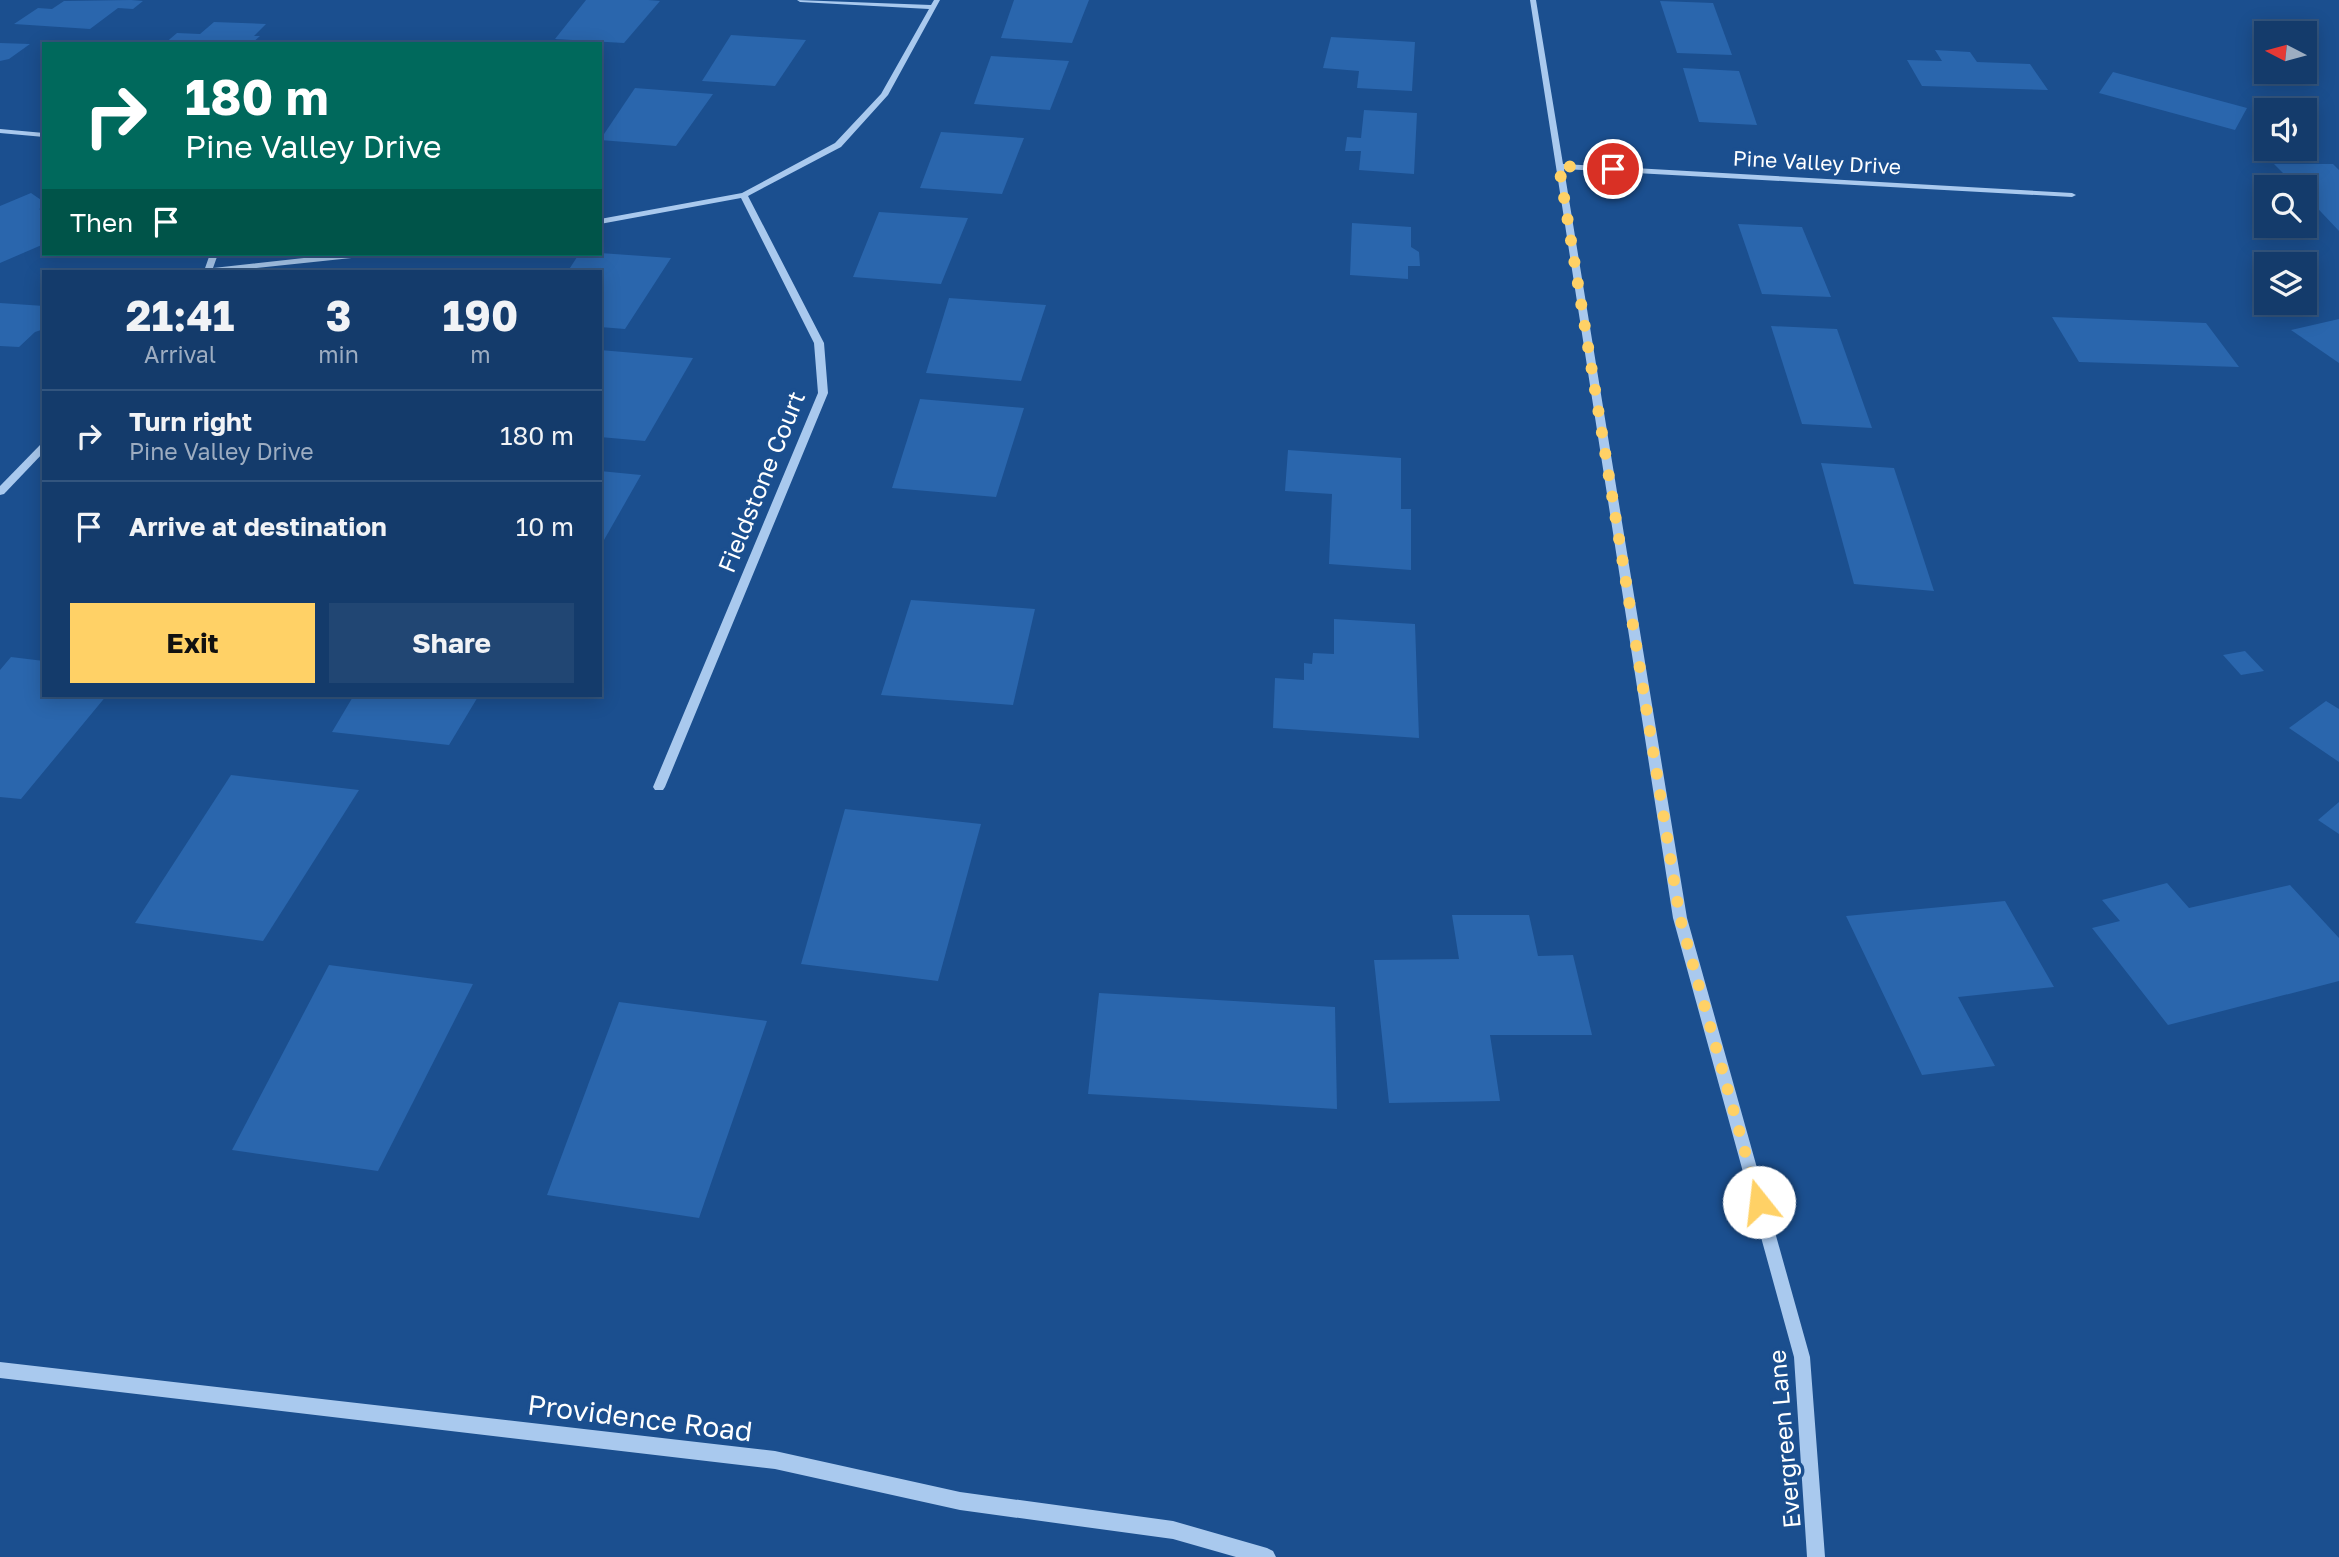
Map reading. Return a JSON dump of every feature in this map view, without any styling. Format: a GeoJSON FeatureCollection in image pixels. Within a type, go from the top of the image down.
{"type":"FeatureCollection","features":[{"type":"Feature","properties":{"kind":"street"},"geometry":{"type":"LineString","coordinates":[[602,222],[744,195],[838,145],[884,96],[935,4],[800,0]]}},
{"type":"Feature","properties":{"kind":"street","name":"Evergreen Lane"},"geometry":{"type":"LineString","coordinates":[[1533,0],[1680,918],[1802,1357],[1816,1557]]}},
{"type":"Feature","properties":{"kind":"street"},"geometry":{"type":"LineString","coordinates":[[0,131],[42,135]]}},
{"type":"Feature","properties":{"kind":"street","name":"Pine Valley Drive"},"geometry":{"type":"LineString","coordinates":[[1559,166],[2072,195]]}},
{"type":"Feature","properties":{"kind":"street","name":"Fieldstone Court"},"geometry":{"type":"LineString","coordinates":[[659,787],[822,393],[819,343],[744,195]]}},
{"type":"Feature","properties":{"kind":"street"},"geometry":{"type":"LineString","coordinates":[[217,270],[342,256]]}},
{"type":"Feature","properties":{"kind":"street"},"geometry":{"type":"LineString","coordinates":[[0,492],[42,448]]}},
{"type":"Feature","properties":{"kind":"street","name":"Providence Road"},"geometry":{"type":"LineString","coordinates":[[0,1370],[775,1460],[960,1501],[1173,1530],[1266,1557]]}},
{"type":"Feature","properties":{"kind":"building"},"geometry":{"type":"Polygon","coordinates":[[[586,0],[660,1],[624,43],[555,39],[586,0]]]}},
{"type":"Feature","properties":{"kind":"building"},"geometry":{"type":"Polygon","coordinates":[[[1014,0],[1089,0],[1072,43],[1001,38],[1014,0]]]}},
{"type":"Feature","properties":{"kind":"building"},"geometry":{"type":"Polygon","coordinates":[[[64,1],[143,1],[133,9],[118,8],[90,29],[14,24],[38,8],[52,9],[64,1]]]}},
{"type":"Feature","properties":{"kind":"building"},"geometry":{"type":"Polygon","coordinates":[[[1660,1],[1713,3],[1732,55],[1677,53],[1660,1]]]}},
{"type":"Feature","properties":{"kind":"building"},"geometry":{"type":"Polygon","coordinates":[[[214,22],[266,24],[254,36],[260,36],[253,42],[166,42],[177,33],[200,34],[214,22]]]}},
{"type":"Feature","properties":{"kind":"building"},"geometry":{"type":"Polygon","coordinates":[[[731,35],[806,40],[775,86],[702,81],[731,35]]]}},
{"type":"Feature","properties":{"kind":"building"},"geometry":{"type":"Polygon","coordinates":[[[1331,37],[1415,42],[1412,91],[1357,88],[1359,71],[1323,68],[1331,37]]]}},
{"type":"Feature","properties":{"kind":"building"},"geometry":{"type":"Polygon","coordinates":[[[0,43],[30,44],[9,59],[0,61],[0,43]]]}},
{"type":"Feature","properties":{"kind":"building"},"geometry":{"type":"Polygon","coordinates":[[[1935,50],[1970,52],[1977,62],[2030,64],[2048,90],[1922,86],[1907,60],[1942,61],[1935,50]]]}},
{"type":"Feature","properties":{"kind":"building"},"geometry":{"type":"Polygon","coordinates":[[[991,56],[1069,61],[1050,110],[974,104],[991,56]]]}},
{"type":"Feature","properties":{"kind":"building"},"geometry":{"type":"Polygon","coordinates":[[[1683,68],[1739,71],[1757,125],[1699,122],[1683,68]]]}},
{"type":"Feature","properties":{"kind":"building"},"geometry":{"type":"Polygon","coordinates":[[[2113,72],[2247,108],[2235,130],[2099,93],[2113,72]]]}},
{"type":"Feature","properties":{"kind":"building"},"geometry":{"type":"Polygon","coordinates":[[[635,88],[713,94],[676,146],[602,140],[635,88]]]}},
{"type":"Feature","properties":{"kind":"building"},"geometry":{"type":"Polygon","coordinates":[[[1364,110],[1417,113],[1414,174],[1359,170],[1361,151],[1345,151],[1347,137],[1361,138],[1364,110]]]}},
{"type":"Feature","properties":{"kind":"building"},"geometry":{"type":"Polygon","coordinates":[[[941,132],[1024,138],[1002,194],[920,188],[941,132]]]}},
{"type":"Feature","properties":{"kind":"building"},"geometry":{"type":"Polygon","coordinates":[[[2274,164],[2333,164],[2339,170],[2339,231],[2317,208],[2317,175],[2285,175],[2274,164]]]}},
{"type":"Feature","properties":{"kind":"building"},"geometry":{"type":"Polygon","coordinates":[[[31,193],[42,201],[42,208],[39,209],[42,211],[42,245],[0,263],[0,206],[31,193]]]}},
{"type":"Feature","properties":{"kind":"building"},"geometry":{"type":"Polygon","coordinates":[[[879,212],[968,218],[941,284],[853,277],[879,212]]]}},
{"type":"Feature","properties":{"kind":"building"},"geometry":{"type":"Polygon","coordinates":[[[1352,223],[1411,227],[1411,247],[1419,252],[1420,266],[1408,266],[1408,279],[1350,275],[1352,223]]]}},
{"type":"Feature","properties":{"kind":"building"},"geometry":{"type":"Polygon","coordinates":[[[1738,224],[1802,227],[1831,297],[1762,294],[1738,224]]]}},
{"type":"Feature","properties":{"kind":"building"},"geometry":{"type":"Polygon","coordinates":[[[602,253],[671,258],[625,329],[602,327],[602,270],[569,270],[578,256],[602,256],[602,253]]]}},
{"type":"Feature","properties":{"kind":"building"},"geometry":{"type":"Polygon","coordinates":[[[949,298],[1046,305],[1021,381],[926,373],[949,298]]]}},
{"type":"Feature","properties":{"kind":"building"},"geometry":{"type":"Polygon","coordinates":[[[0,303],[42,306],[42,330],[35,332],[19,347],[0,346],[0,303]]]}},
{"type":"Feature","properties":{"kind":"building"},"geometry":{"type":"Polygon","coordinates":[[[2052,317],[2206,323],[2239,367],[2079,362],[2052,317]]]}},
{"type":"Feature","properties":{"kind":"building"},"geometry":{"type":"Polygon","coordinates":[[[2339,319],[2339,363],[2291,330],[2339,319]]]}},
{"type":"Feature","properties":{"kind":"building"},"geometry":{"type":"Polygon","coordinates":[[[1771,326],[1837,329],[1872,428],[1802,424],[1771,326]]]}},
{"type":"Feature","properties":{"kind":"building"},"geometry":{"type":"Polygon","coordinates":[[[602,350],[693,358],[645,441],[602,437],[602,350]]]}},
{"type":"Feature","properties":{"kind":"building"},"geometry":{"type":"Polygon","coordinates":[[[920,399],[1024,408],[996,497],[892,488],[920,399]]]}},
{"type":"Feature","properties":{"kind":"building"},"geometry":{"type":"Polygon","coordinates":[[[1288,450],[1401,458],[1401,509],[1411,509],[1411,570],[1329,564],[1332,494],[1285,491],[1288,450]]]}},
{"type":"Feature","properties":{"kind":"building"},"geometry":{"type":"Polygon","coordinates":[[[1821,463],[1894,468],[1934,591],[1854,584],[1821,463]]]}},
{"type":"Feature","properties":{"kind":"building"},"geometry":{"type":"Polygon","coordinates":[[[602,471],[641,475],[602,543],[602,471]]]}},
{"type":"Feature","properties":{"kind":"building"},"geometry":{"type":"Polygon","coordinates":[[[911,600],[1035,609],[1013,705],[881,695],[911,600]]]}},
{"type":"Feature","properties":{"kind":"building"},"geometry":{"type":"Polygon","coordinates":[[[1334,619],[1415,624],[1419,738],[1273,728],[1275,678],[1304,680],[1304,663],[1312,664],[1313,653],[1334,654],[1334,619]]]}},
{"type":"Feature","properties":{"kind":"building"},"geometry":{"type":"Polygon","coordinates":[[[2245,651],[2264,671],[2241,675],[2223,655],[2245,651]]]}},
{"type":"Feature","properties":{"kind":"building"},"geometry":{"type":"Polygon","coordinates":[[[11,657],[42,661],[42,697],[105,697],[21,799],[0,797],[0,670],[11,657]]]}},
{"type":"Feature","properties":{"kind":"building"},"geometry":{"type":"Polygon","coordinates":[[[353,697],[478,697],[449,745],[332,732],[353,697]]]}},
{"type":"Feature","properties":{"kind":"building"},"geometry":{"type":"Polygon","coordinates":[[[2326,701],[2339,709],[2339,762],[2289,728],[2326,701]]]}},
{"type":"Feature","properties":{"kind":"building"},"geometry":{"type":"Polygon","coordinates":[[[231,775],[359,790],[263,941],[135,923],[231,775]]]}},
{"type":"Feature","properties":{"kind":"building"},"geometry":{"type":"Polygon","coordinates":[[[2339,802],[2339,834],[2318,820],[2339,802]]]}},
{"type":"Feature","properties":{"kind":"building"},"geometry":{"type":"Polygon","coordinates":[[[845,809],[981,824],[938,981],[801,964],[845,809]]]}},
{"type":"Feature","properties":{"kind":"building"},"geometry":{"type":"Polygon","coordinates":[[[2167,883],[2189,908],[2290,885],[2339,938],[2339,981],[2168,1025],[2092,928],[2120,921],[2102,900],[2167,883]]]}},
{"type":"Feature","properties":{"kind":"building"},"geometry":{"type":"Polygon","coordinates":[[[2005,901],[2054,987],[1958,997],[1995,1066],[1922,1075],[1846,916],[2005,901]]]}},
{"type":"Feature","properties":{"kind":"building"},"geometry":{"type":"Polygon","coordinates":[[[1452,915],[1529,915],[1538,956],[1573,955],[1592,1035],[1490,1035],[1500,1101],[1389,1103],[1374,960],[1459,959],[1452,915]]]}},
{"type":"Feature","properties":{"kind":"building"},"geometry":{"type":"Polygon","coordinates":[[[329,965],[473,984],[378,1171],[232,1150],[329,965]]]}},
{"type":"Feature","properties":{"kind":"building"},"geometry":{"type":"Polygon","coordinates":[[[1099,993],[1335,1007],[1337,1109],[1088,1094],[1099,993]]]}},
{"type":"Feature","properties":{"kind":"building"},"geometry":{"type":"Polygon","coordinates":[[[619,1002],[767,1021],[699,1218],[547,1195],[619,1002]]]}},
{"type":"Feature","properties":{"kind":"route"},"geometry":{"type":"LineString","coordinates":[[1613,169],[1559,166],[1680,918],[1759,1202]]}}]}
